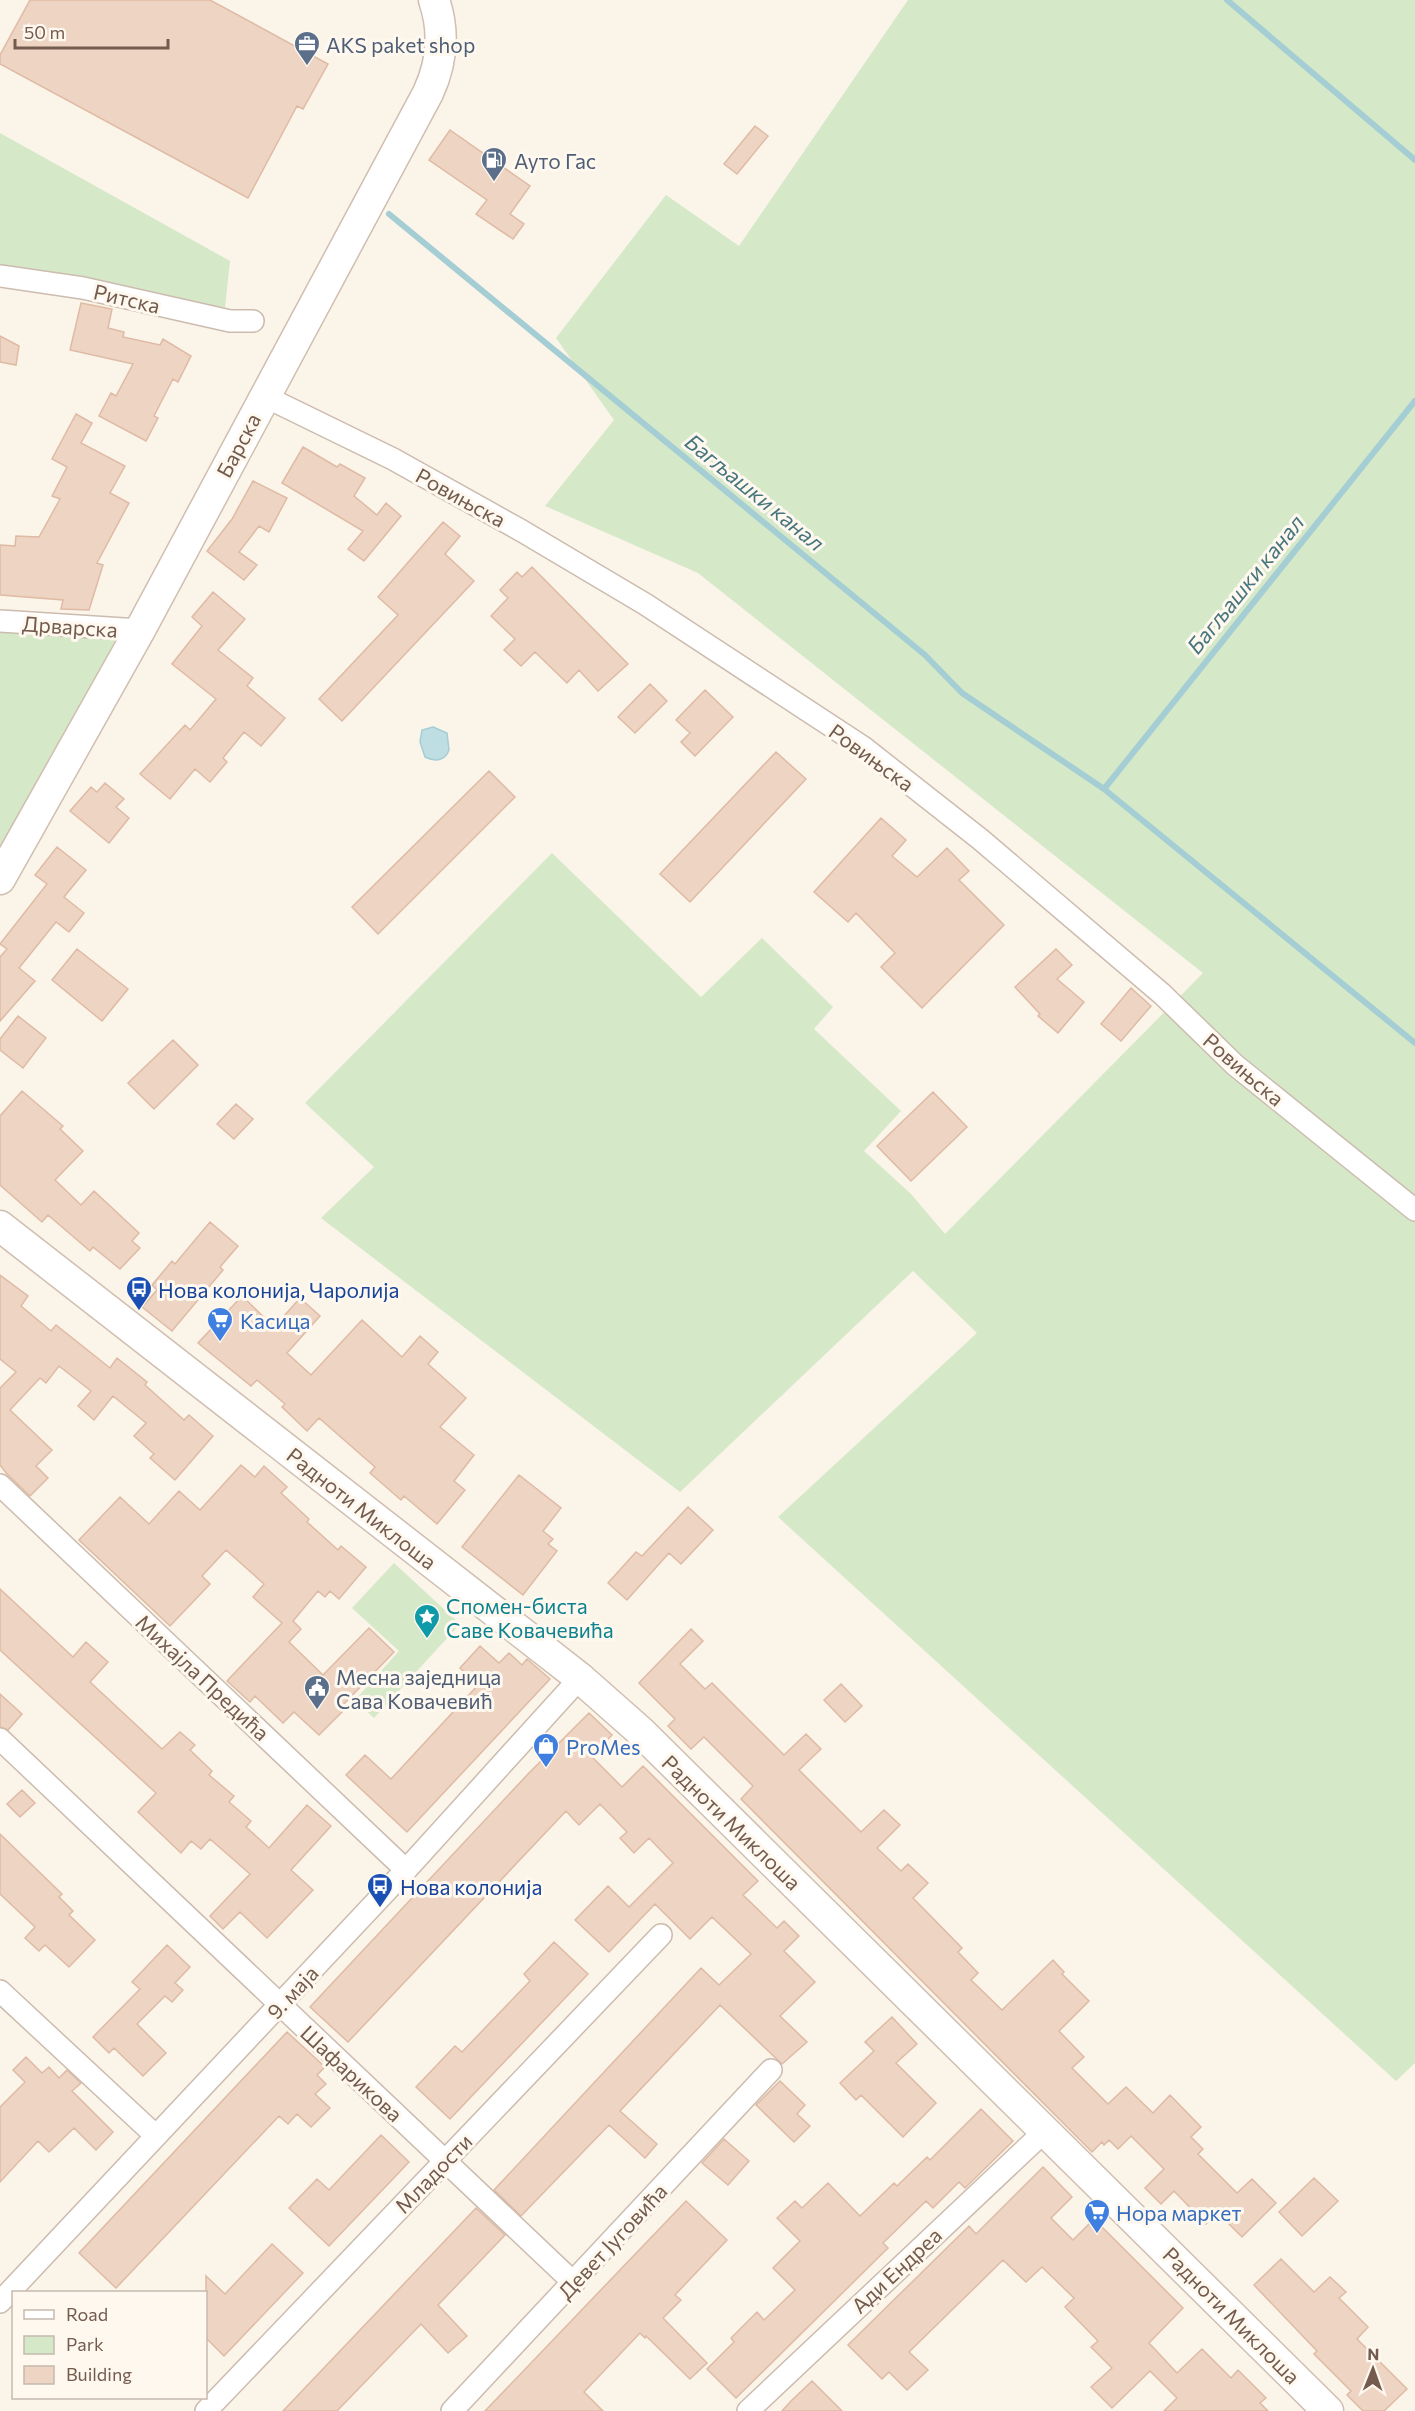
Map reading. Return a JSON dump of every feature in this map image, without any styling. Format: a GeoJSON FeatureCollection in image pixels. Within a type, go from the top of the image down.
{"type":"FeatureCollection","features":[{"type":"Feature","properties":{"kind":"street","name":"Барска"},"geometry":{"type":"LineString","coordinates":[[0,879],[140,630],[433,82],[441,52],[441,35],[434,0]]}},
{"type":"Feature","properties":{"kind":"street","name":"Ритска"},"geometry":{"type":"LineString","coordinates":[[0,276],[83,288],[230,321],[253,321]]}},
{"type":"Feature","properties":{"kind":"street","name":"Ровињска"},"geometry":{"type":"LineString","coordinates":[[264,396],[393,459],[522,531],[645,604],[863,747],[980,839],[1162,994],[1235,1065],[1415,1210]]}},
{"type":"Feature","properties":{"kind":"street","name":"Дрварска"},"geometry":{"type":"LineString","coordinates":[[0,621],[140,630]]}},
{"type":"Feature","properties":{"kind":"street","name":"Радноти Миклоша"},"geometry":{"type":"LineString","coordinates":[[0,1226],[580,1678],[640,1731],[1328,2411]]}},
{"type":"Feature","properties":{"kind":"street","name":"Михајла Предића"},"geometry":{"type":"LineString","coordinates":[[0,1485],[406,1870]]}},
{"type":"Feature","properties":{"kind":"street","name":"9. маја"},"geometry":{"type":"LineString","coordinates":[[0,2302],[406,1870],[580,1678]]}},
{"type":"Feature","properties":{"kind":"street","name":"Шафарикова"},"geometry":{"type":"LineString","coordinates":[[0,1739],[574,2283]]}},
{"type":"Feature","properties":{"kind":"street","name":"Младости"},"geometry":{"type":"LineString","coordinates":[[206,2411],[661,1935]]}},
{"type":"Feature","properties":{"kind":"street"},"geometry":{"type":"LineString","coordinates":[[4,2003],[156,2136]]}},
{"type":"Feature","properties":{"kind":"street","name":"Девет Југовића"},"geometry":{"type":"LineString","coordinates":[[452,2411],[771,2070]]}},
{"type":"Feature","properties":{"kind":"street","name":"Ади Ендреа"},"geometry":{"type":"LineString","coordinates":[[748,2411],[1046,2130]]}},
{"type":"Feature","properties":{"kind":"green space"},"geometry":{"type":"Polygon","coordinates":[[[908,0],[1415,0],[1415,2063],[1396,2081],[778,1517],[977,1333],[913,1271],[680,1492],[321,1218],[374,1167],[305,1103],[552,853],[701,997],[762,938],[833,1007],[814,1029],[901,1111],[864,1151],[911,1194],[945,1234],[1203,973],[698,573],[545,506],[614,420],[556,338],[666,195],[739,246],[908,0]]]}},
{"type":"Feature","properties":{"kind":"green space"},"geometry":{"type":"Polygon","coordinates":[[[0,133],[230,261],[224,317],[0,270],[0,133]]]}},
{"type":"Feature","properties":{"kind":"green space"},"geometry":{"type":"Polygon","coordinates":[[[0,632],[121,640],[0,866],[0,632]]]}},
{"type":"Feature","properties":{"kind":"green space"},"geometry":{"type":"Polygon","coordinates":[[[394,1563],[460,1624],[374,1718],[355,1700],[399,1651],[352,1608],[394,1563]]]}},
{"type":"Feature","properties":{"kind":"water"},"geometry":{"type":"Polygon","coordinates":[[[433,727],[447,733],[449,750],[439,760],[425,757],[420,742],[422,730],[433,727]]]}},
{"type":"Feature","properties":{"kind":"building"},"geometry":{"type":"Polygon","coordinates":[[[30,0],[210,0],[328,64],[303,109],[297,106],[248,198],[0,64],[0,55],[30,0]]]}},
{"type":"Feature","properties":{"kind":"building"},"geometry":{"type":"Polygon","coordinates":[[[755,126],[768,136],[737,174],[724,164],[755,126]]]}},
{"type":"Feature","properties":{"kind":"building","name":"Ауто Гас"},"geometry":{"type":"Polygon","coordinates":[[[450,130],[530,186],[510,214],[524,224],[513,239],[476,214],[487,200],[429,160],[450,130]]]}},
{"type":"Feature","properties":{"kind":"building"},"geometry":{"type":"Polygon","coordinates":[[[81,303],[112,309],[108,328],[124,332],[123,337],[160,345],[163,339],[191,356],[178,382],[173,379],[154,416],[158,418],[146,441],[99,416],[111,393],[116,396],[133,364],[70,350],[81,303]]]}},
{"type":"Feature","properties":{"kind":"building"},"geometry":{"type":"Polygon","coordinates":[[[0,336],[19,346],[16,365],[0,362],[0,336]]]}},
{"type":"Feature","properties":{"kind":"building"},"geometry":{"type":"Polygon","coordinates":[[[76,414],[92,423],[81,443],[125,466],[110,493],[129,503],[97,563],[103,565],[89,610],[61,609],[63,600],[0,595],[0,545],[15,546],[16,536],[39,537],[60,499],[52,496],[67,467],[52,459],[76,414]]]}},
{"type":"Feature","properties":{"kind":"building"},"geometry":{"type":"Polygon","coordinates":[[[303,447],[337,467],[340,464],[365,478],[354,496],[377,515],[386,503],[401,516],[364,561],[348,549],[363,531],[282,483],[303,447]]]}},
{"type":"Feature","properties":{"kind":"building"},"geometry":{"type":"Polygon","coordinates":[[[253,481],[287,498],[269,532],[259,526],[239,552],[257,565],[244,580],[207,551],[232,519],[253,481]]]}},
{"type":"Feature","properties":{"kind":"building"},"geometry":{"type":"Polygon","coordinates":[[[443,522],[460,536],[445,554],[474,581],[342,721],[319,699],[398,615],[378,597],[443,522]]]}},
{"type":"Feature","properties":{"kind":"building"},"geometry":{"type":"Polygon","coordinates":[[[532,567],[628,664],[598,691],[579,670],[567,683],[535,652],[521,666],[504,650],[515,639],[491,616],[508,598],[500,590],[517,572],[522,577],[532,567]]]}},
{"type":"Feature","properties":{"kind":"building"},"geometry":{"type":"Polygon","coordinates":[[[213,592],[245,619],[218,650],[253,678],[247,686],[285,718],[261,746],[244,732],[223,758],[227,762],[210,782],[195,769],[170,799],[140,774],[185,725],[190,730],[216,699],[172,664],[202,626],[192,617],[213,592]]]}},
{"type":"Feature","properties":{"kind":"building"},"geometry":{"type":"Polygon","coordinates":[[[650,684],[667,701],[635,733],[618,717],[650,684]]]}},
{"type":"Feature","properties":{"kind":"building"},"geometry":{"type":"Polygon","coordinates":[[[705,690],[733,717],[695,756],[681,742],[690,733],[676,720],[705,690]]]}},
{"type":"Feature","properties":{"kind":"building"},"geometry":{"type":"Polygon","coordinates":[[[776,752],[806,779],[690,902],[660,874],[776,752]]]}},
{"type":"Feature","properties":{"kind":"building"},"geometry":{"type":"Polygon","coordinates":[[[489,771],[515,797],[378,934],[352,907],[489,771]]]}},
{"type":"Feature","properties":{"kind":"building"},"geometry":{"type":"Polygon","coordinates":[[[105,783],[124,799],[116,807],[129,818],[109,843],[70,811],[91,787],[97,792],[105,783]]]}},
{"type":"Feature","properties":{"kind":"building"},"geometry":{"type":"Polygon","coordinates":[[[881,818],[906,840],[892,856],[917,877],[947,848],[969,871],[959,880],[1004,925],[922,1008],[881,967],[895,953],[856,913],[848,922],[814,892],[881,818]]]}},
{"type":"Feature","properties":{"kind":"building"},"geometry":{"type":"Polygon","coordinates":[[[57,847],[86,870],[64,897],[84,913],[69,932],[56,922],[19,968],[35,981],[0,1021],[0,957],[7,949],[0,944],[47,884],[35,875],[57,847]]]}},
{"type":"Feature","properties":{"kind":"building"},"geometry":{"type":"Polygon","coordinates":[[[77,949],[128,989],[102,1021],[52,980],[77,949]]]}},
{"type":"Feature","properties":{"kind":"building"},"geometry":{"type":"Polygon","coordinates":[[[1056,949],[1072,965],[1057,979],[1084,1002],[1058,1033],[1038,1016],[1040,1014],[1015,987],[1056,949]]]}},
{"type":"Feature","properties":{"kind":"building"},"geometry":{"type":"Polygon","coordinates":[[[1131,988],[1151,1006],[1121,1041],[1101,1024],[1131,988]]]}},
{"type":"Feature","properties":{"kind":"building"},"geometry":{"type":"Polygon","coordinates":[[[18,1016],[46,1038],[23,1068],[0,1050],[0,1039],[18,1016]]]}},
{"type":"Feature","properties":{"kind":"building"},"geometry":{"type":"Polygon","coordinates":[[[173,1040],[198,1065],[154,1109],[128,1083],[173,1040]]]}},
{"type":"Feature","properties":{"kind":"building"},"geometry":{"type":"Polygon","coordinates":[[[22,1091],[63,1126],[60,1129],[83,1151],[55,1180],[81,1205],[94,1191],[139,1233],[132,1241],[140,1248],[120,1269],[93,1247],[90,1251],[48,1215],[42,1222],[0,1185],[0,1116],[22,1091]]]}},
{"type":"Feature","properties":{"kind":"building"},"geometry":{"type":"Polygon","coordinates":[[[933,1092],[967,1127],[911,1181],[877,1146],[933,1092]]]}},
{"type":"Feature","properties":{"kind":"building"},"geometry":{"type":"Polygon","coordinates":[[[236,1104],[253,1119],[234,1139],[217,1124],[236,1104]]]}},
{"type":"Feature","properties":{"kind":"building"},"geometry":{"type":"Polygon","coordinates":[[[210,1222],[238,1246],[220,1267],[223,1270],[172,1331],[142,1307],[157,1290],[152,1285],[172,1261],[175,1264],[210,1222]]]}},
{"type":"Feature","properties":{"kind":"building"},"geometry":{"type":"Polygon","coordinates":[[[0,1275],[28,1296],[21,1306],[51,1331],[56,1325],[110,1368],[117,1358],[147,1382],[145,1385],[184,1420],[189,1415],[213,1436],[175,1480],[150,1458],[154,1454],[134,1436],[146,1423],[113,1396],[94,1420],[78,1406],[91,1391],[59,1366],[46,1383],[40,1378],[10,1410],[52,1450],[36,1466],[48,1478],[30,1496],[7,1474],[0,1465],[0,1388],[16,1372],[0,1359],[0,1275]]]}},
{"type":"Feature","properties":{"kind":"building"},"geometry":{"type":"Polygon","coordinates":[[[242,1296],[274,1327],[300,1298],[320,1316],[287,1353],[311,1375],[362,1320],[402,1357],[420,1336],[438,1352],[428,1364],[466,1398],[440,1427],[474,1455],[454,1481],[465,1490],[437,1524],[404,1496],[401,1500],[370,1473],[375,1467],[319,1418],[307,1431],[282,1407],[285,1404],[257,1380],[251,1386],[198,1343],[242,1296]]]}},
{"type":"Feature","properties":{"kind":"building"},"geometry":{"type":"Polygon","coordinates":[[[241,1465],[255,1477],[264,1466],[287,1487],[281,1493],[309,1519],[307,1522],[338,1550],[341,1546],[366,1567],[339,1599],[330,1591],[325,1597],[318,1591],[293,1621],[301,1629],[289,1642],[323,1675],[369,1628],[394,1652],[341,1707],[344,1710],[319,1735],[294,1712],[283,1723],[255,1696],[250,1702],[227,1681],[282,1623],[253,1597],[264,1584],[226,1550],[202,1576],[210,1584],[170,1626],[79,1540],[120,1497],[149,1524],[179,1491],[200,1510],[241,1465]]]}},
{"type":"Feature","properties":{"kind":"building"},"geometry":{"type":"Polygon","coordinates":[[[519,1475],[561,1508],[543,1531],[553,1539],[548,1544],[557,1551],[523,1595],[462,1547],[519,1475]]]}},
{"type":"Feature","properties":{"kind":"building"},"geometry":{"type":"Polygon","coordinates":[[[688,1507],[713,1530],[681,1564],[669,1553],[627,1600],[608,1583],[636,1552],[642,1556],[688,1507]]]}},
{"type":"Feature","properties":{"kind":"building"},"geometry":{"type":"Polygon","coordinates":[[[0,1589],[73,1657],[86,1642],[108,1662],[90,1682],[162,1749],[180,1732],[195,1745],[190,1750],[212,1771],[209,1775],[234,1796],[229,1802],[251,1821],[246,1827],[269,1848],[307,1805],[331,1826],[291,1870],[313,1890],[267,1938],[240,1912],[223,1929],[210,1916],[250,1874],[210,1839],[201,1849],[191,1841],[181,1853],[138,1812],[156,1793],[0,1650],[0,1589]]]}},
{"type":"Feature","properties":{"kind":"building"},"geometry":{"type":"Polygon","coordinates":[[[691,1629],[703,1641],[680,1664],[705,1689],[712,1683],[784,1755],[806,1734],[821,1749],[799,1770],[861,1832],[884,1810],[900,1825],[877,1848],[901,1871],[908,1864],[928,1883],[913,1898],[962,1948],[958,1952],[978,1973],[971,1980],[1002,2010],[1053,1960],[1064,1972],[1062,1974],[1089,2001],[1059,2031],[1084,2057],[1072,2068],[1108,2104],[1126,2087],[1153,2113],[1170,2095],[1201,2127],[1191,2137],[1203,2149],[1198,2154],[1237,2193],[1252,2179],[1276,2203],[1242,2237],[1218,2213],[1206,2224],[1174,2191],[1161,2204],[1145,2188],[1164,2169],[1131,2136],[1118,2149],[1109,2140],[1104,2145],[1102,2142],[1092,2152],[741,1799],[753,1786],[704,1737],[691,1749],[668,1726],[675,1719],[639,1683],[691,1629]]]}},
{"type":"Feature","properties":{"kind":"building"},"geometry":{"type":"Polygon","coordinates":[[[480,1646],[499,1663],[509,1653],[522,1665],[527,1659],[550,1679],[407,1832],[346,1775],[365,1755],[391,1779],[478,1685],[460,1668],[480,1646]]]}},
{"type":"Feature","properties":{"kind":"building"},"geometry":{"type":"Polygon","coordinates":[[[841,1684],[862,1706],[845,1722],[824,1700],[841,1684]]]}},
{"type":"Feature","properties":{"kind":"building"},"geometry":{"type":"Polygon","coordinates":[[[0,1694],[22,1714],[8,1730],[0,1727],[0,1694]]]}},
{"type":"Feature","properties":{"kind":"building"},"geometry":{"type":"Polygon","coordinates":[[[589,1713],[612,1735],[591,1756],[622,1787],[643,1766],[758,1881],[743,1895],[777,1928],[784,1921],[799,1936],[784,1951],[815,1982],[780,2016],[807,2042],[782,2064],[720,2005],[620,2111],[657,2144],[645,2158],[609,2125],[521,2216],[494,2190],[701,1968],[719,1985],[751,1954],[712,1917],[690,1939],[655,1904],[609,1952],[575,1920],[608,1886],[629,1907],[673,1863],[649,1838],[634,1853],[620,1838],[627,1832],[600,1804],[579,1825],[566,1811],[348,2042],[310,2007],[528,1774],[589,1713]]]}},
{"type":"Feature","properties":{"kind":"building"},"geometry":{"type":"Polygon","coordinates":[[[22,1790],[35,1803],[20,1817],[7,1804],[22,1790]]]}},
{"type":"Feature","properties":{"kind":"building"},"geometry":{"type":"Polygon","coordinates":[[[0,1834],[62,1894],[59,1897],[73,1911],[69,1915],[95,1940],[69,1967],[45,1945],[39,1951],[25,1938],[35,1927],[0,1894],[0,1834]]]}},
{"type":"Feature","properties":{"kind":"building"},"geometry":{"type":"Polygon","coordinates":[[[554,1942],[588,1974],[450,2119],[416,2087],[455,2046],[462,2052],[530,1981],[524,1974],[554,1942]]]}},
{"type":"Feature","properties":{"kind":"building"},"geometry":{"type":"Polygon","coordinates":[[[167,1945],[190,1967],[175,1983],[183,1990],[172,2002],[165,1996],[137,2024],[166,2053],[143,2076],[114,2048],[109,2053],[93,2037],[140,1989],[132,1982],[167,1945]]]}},
{"type":"Feature","properties":{"kind":"building"},"geometry":{"type":"Polygon","coordinates":[[[892,2017],[917,2044],[896,2063],[936,2103],[903,2137],[861,2095],[856,2100],[840,2083],[874,2051],[865,2042],[892,2017]]]}},
{"type":"Feature","properties":{"kind":"building"},"geometry":{"type":"Polygon","coordinates":[[[287,2032],[325,2067],[317,2075],[326,2084],[315,2094],[330,2108],[311,2127],[297,2114],[288,2124],[279,2116],[116,2288],[79,2253],[287,2032]]]}},
{"type":"Feature","properties":{"kind":"building"},"geometry":{"type":"Polygon","coordinates":[[[26,2057],[42,2073],[49,2067],[59,2078],[67,2070],[81,2083],[72,2091],[113,2132],[96,2150],[74,2128],[49,2152],[38,2141],[0,2182],[0,2107],[25,2082],[13,2070],[26,2057]]]}},
{"type":"Feature","properties":{"kind":"building"},"geometry":{"type":"Polygon","coordinates":[[[780,2081],[805,2105],[797,2114],[810,2126],[794,2142],[756,2105],[780,2081]]]}},
{"type":"Feature","properties":{"kind":"building"},"geometry":{"type":"Polygon","coordinates":[[[981,2109],[1013,2141],[965,2188],[959,2182],[933,2208],[926,2201],[883,2243],[888,2248],[736,2398],[707,2369],[734,2342],[731,2338],[757,2312],[764,2320],[795,2290],[773,2268],[800,2241],[777,2218],[795,2201],[802,2208],[828,2183],[860,2216],[894,2183],[897,2186],[927,2157],[930,2160],[981,2109]]]}},
{"type":"Feature","properties":{"kind":"building"},"geometry":{"type":"Polygon","coordinates":[[[381,2135],[409,2162],[329,2246],[289,2208],[317,2179],[329,2190],[381,2135]]]}},
{"type":"Feature","properties":{"kind":"building"},"geometry":{"type":"Polygon","coordinates":[[[724,2139],[749,2161],[728,2185],[702,2163],[724,2139]]]}},
{"type":"Feature","properties":{"kind":"building"},"geometry":{"type":"Polygon","coordinates":[[[1043,2167],[1072,2197],[1051,2218],[1073,2240],[1094,2219],[1183,2308],[1149,2343],[1177,2373],[1202,2349],[1231,2378],[1238,2370],[1266,2398],[1260,2403],[1268,2411],[1164,2411],[1177,2398],[1150,2371],[1112,2408],[1091,2387],[1112,2368],[1091,2347],[1098,2341],[1065,2307],[1074,2298],[1042,2267],[1026,2282],[1003,2260],[909,2352],[928,2370],[907,2390],[889,2372],[882,2379],[848,2345],[969,2226],[976,2234],[1043,2167]]]}},
{"type":"Feature","properties":{"kind":"building"},"geometry":{"type":"Polygon","coordinates":[[[1314,2178],[1338,2201],[1302,2236],[1279,2212],[1314,2178]]]}},
{"type":"Feature","properties":{"kind":"building"},"geometry":{"type":"Polygon","coordinates":[[[686,2201],[727,2240],[675,2295],[681,2300],[663,2318],[707,2363],[690,2379],[646,2336],[645,2338],[640,2333],[584,2392],[603,2411],[485,2411],[686,2201]]]}},
{"type":"Feature","properties":{"kind":"building"},"geometry":{"type":"Polygon","coordinates":[[[476,2208],[505,2235],[438,2305],[467,2336],[448,2353],[421,2324],[337,2411],[283,2411],[476,2208]]]}},
{"type":"Feature","properties":{"kind":"building"},"geometry":{"type":"Polygon","coordinates":[[[272,2244],[303,2273],[224,2356],[207,2339],[206,2276],[225,2294],[272,2244]]]}},
{"type":"Feature","properties":{"kind":"building"},"geometry":{"type":"Polygon","coordinates":[[[1281,2259],[1314,2292],[1330,2277],[1346,2292],[1339,2298],[1368,2327],[1357,2339],[1407,2389],[1384,2411],[1363,2411],[1347,2395],[1351,2391],[1314,2354],[1317,2351],[1254,2285],[1281,2259]]]}},
{"type":"Feature","properties":{"kind":"building"},"geometry":{"type":"Polygon","coordinates":[[[812,2381],[842,2411],[782,2411],[791,2401],[812,2381]]]}},
{"type":"Feature","properties":{"kind":"waterway","name":"Багљашки канал"},"geometry":{"type":"LineString","coordinates":[[1227,0],[1415,160]]}},
{"type":"Feature","properties":{"kind":"waterway","name":"Багљашки канал"},"geometry":{"type":"LineString","coordinates":[[389,214],[925,655],[962,693],[1104,789],[1415,1043]]}},
{"type":"Feature","properties":{"kind":"waterway","name":"Багљашки канал"},"geometry":{"type":"LineString","coordinates":[[1104,789],[1415,401]]}},
{"type":"Feature","properties":{"kind":"place","name":"AKS paket shop"},"geometry":{"type":"Point","coordinates":[307,67]}},
{"type":"Feature","properties":{"kind":"place","name":"Ауто Гас"},"geometry":{"type":"Point","coordinates":[494,183]}},
{"type":"Feature","properties":{"kind":"place","name":"Нова колонија, Чаролија"},"geometry":{"type":"Point","coordinates":[139,1312]}},
{"type":"Feature","properties":{"kind":"place","name":"Касица"},"geometry":{"type":"Point","coordinates":[220,1343]}},
{"type":"Feature","properties":{"kind":"place","name":"Спомен-биста Саве Ковачевића"},"geometry":{"type":"Point","coordinates":[427,1640]}},
{"type":"Feature","properties":{"kind":"place","name":"Месна заједница Сава Ковачевић"},"geometry":{"type":"Point","coordinates":[317,1711]}},
{"type":"Feature","properties":{"kind":"place","name":"ProMes"},"geometry":{"type":"Point","coordinates":[546,1769]}},
{"type":"Feature","properties":{"kind":"place","name":"Нова колонија"},"geometry":{"type":"Point","coordinates":[380,1909]}},
{"type":"Feature","properties":{"kind":"place","name":"Нора маркет"},"geometry":{"type":"Point","coordinates":[1097,2235]}}]}
